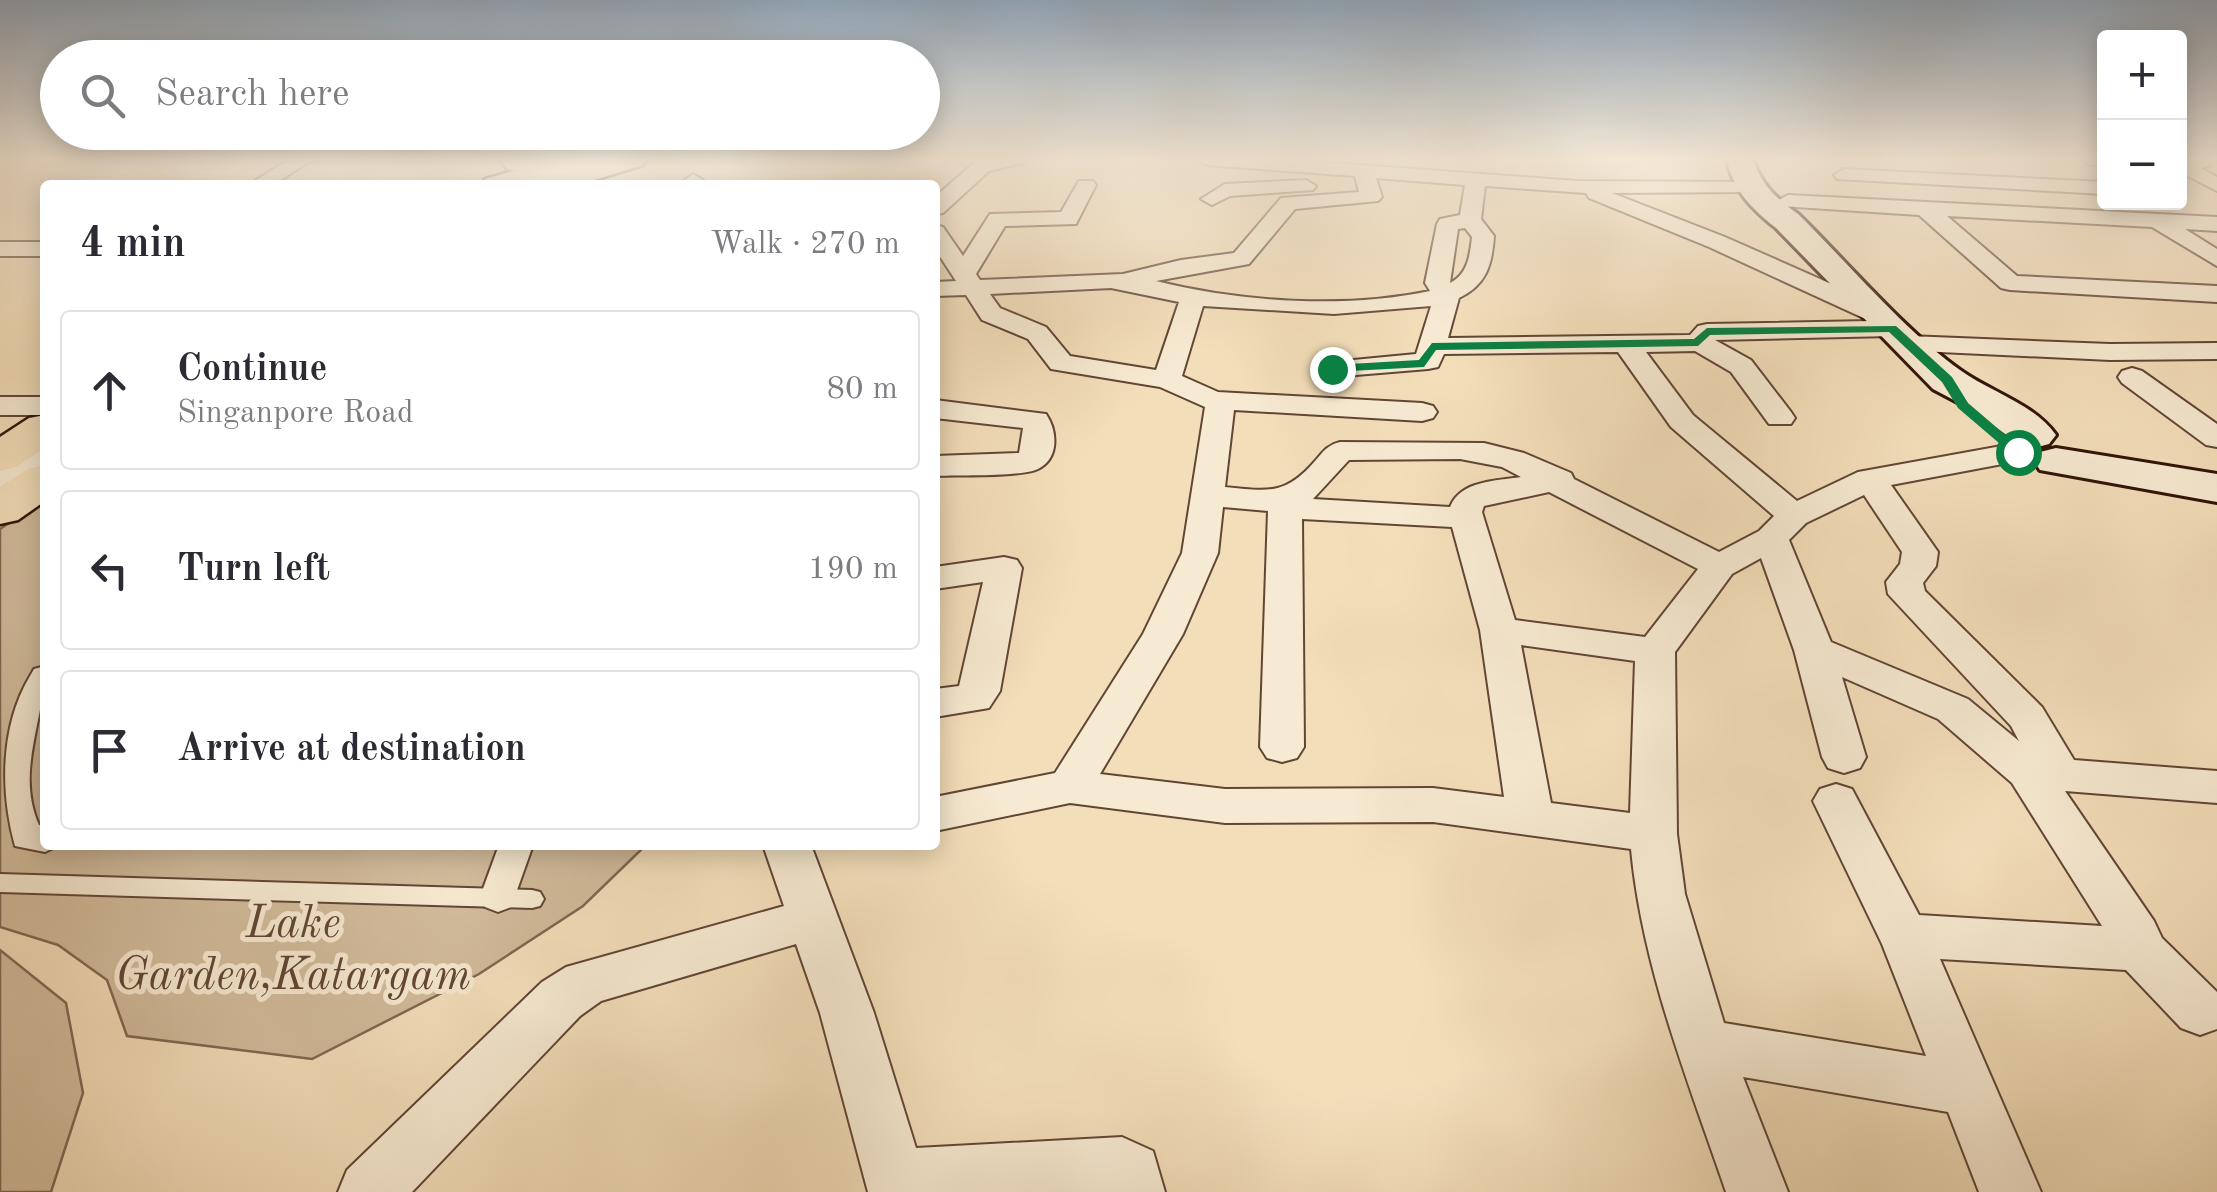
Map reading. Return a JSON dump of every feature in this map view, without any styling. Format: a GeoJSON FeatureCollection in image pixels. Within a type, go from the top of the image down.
{"type":"FeatureCollection","features":[{"type":"Feature","properties":{"kind":"highway"},"geometry":{"type":"LineString","coordinates":[[0,457],[40,431]]}},
{"type":"Feature","properties":{"kind":"highway"},"geometry":{"type":"LineString","coordinates":[[0,509],[40,482]]}},
{"type":"Feature","properties":{"kind":"main road"},"geometry":{"type":"LineString","coordinates":[[1791,215],[1893,329],[1948,380],[1963,406],[2035,447],[2217,488]]}},
{"type":"Feature","properties":{"kind":"main road"},"geometry":{"type":"LineString","coordinates":[[0,470],[40,444]]}},
{"type":"Feature","properties":{"kind":"main road"},"geometry":{"type":"LineString","coordinates":[[2035,447],[2217,473]]}},
{"type":"Feature","properties":{"kind":"main road"},"geometry":{"type":"LineString","coordinates":[[0,488],[40,463]]}},
{"type":"Feature","properties":{"kind":"street"},"geometry":{"type":"LineString","coordinates":[[969,281],[998,219],[1068,220],[1071,215]]}},
{"type":"Feature","properties":{"kind":"street"},"geometry":{"type":"LineString","coordinates":[[1124,282],[1181,266],[1243,258],[1280,215]]}},
{"type":"Feature","properties":{"kind":"street"},"geometry":{"type":"LineString","coordinates":[[940,288],[969,281],[1124,282],[1193,297],[1366,306],[1411,304],[1447,294],[1474,277],[1482,236],[1470,220],[1471,215]]}},
{"type":"Feature","properties":{"kind":"street"},"geometry":{"type":"LineString","coordinates":[[1647,215],[1717,242],[1893,329]]}},
{"type":"Feature","properties":{"kind":"street"},"geometry":{"type":"LineString","coordinates":[[1932,215],[2008,282],[2217,294]]}},
{"type":"Feature","properties":{"kind":"street"},"geometry":{"type":"LineString","coordinates":[[2024,215],[2217,224]]}},
{"type":"Feature","properties":{"kind":"street"},"geometry":{"type":"LineString","coordinates":[[1447,294],[1437,283],[1448,224],[1470,220]]}},
{"type":"Feature","properties":{"kind":"street"},"geometry":{"type":"LineString","coordinates":[[2158,221],[2217,259]]}},
{"type":"Feature","properties":{"kind":"street"},"geometry":{"type":"LineString","coordinates":[[940,239],[991,314],[1037,333],[1061,363],[1168,380],[1220,403],[1200,553],[1163,634],[1070,787]]}},
{"type":"Feature","properties":{"kind":"street"},"geometry":{"type":"LineString","coordinates":[[0,249],[40,249]]}},
{"type":"Feature","properties":{"kind":"street"},"geometry":{"type":"LineString","coordinates":[[2021,284],[2047,304]]}},
{"type":"Feature","properties":{"kind":"street"},"geometry":{"type":"LineString","coordinates":[[1332,369],[1424,363],[1447,294]]}},
{"type":"Feature","properties":{"kind":"street"},"geometry":{"type":"LineString","coordinates":[[1168,380],[1193,297]]}},
{"type":"Feature","properties":{"kind":"street"},"geometry":{"type":"LineString","coordinates":[[1699,342],[1707,332],[1893,329],[2110,352],[2217,351]]}},
{"type":"Feature","properties":{"kind":"street"},"geometry":{"type":"LineString","coordinates":[[1432,346],[1699,342],[1742,366],[1780,418]]}},
{"type":"Feature","properties":{"kind":"street"},"geometry":{"type":"LineString","coordinates":[[1626,344],[1682,421],[1782,527],[1814,650],[1840,779],[2010,1192]]}},
{"type":"Feature","properties":{"kind":"street"},"geometry":{"type":"LineString","coordinates":[[1427,451],[1441,377],[1477,346]]}},
{"type":"Feature","properties":{"kind":"street"},"geometry":{"type":"LineString","coordinates":[[2132,377],[2217,438]]}},
{"type":"Feature","properties":{"kind":"street"},"geometry":{"type":"LineString","coordinates":[[1212,400],[1422,412]]}},
{"type":"Feature","properties":{"kind":"street"},"geometry":{"type":"LineString","coordinates":[[2163,400],[2217,402]]}},
{"type":"Feature","properties":{"kind":"street"},"geometry":{"type":"LineString","coordinates":[[0,406],[40,406]]}},
{"type":"Feature","properties":{"kind":"street"},"geometry":{"type":"LineString","coordinates":[[940,409],[1020,416],[1035,420],[1040,435],[1036,454],[1028,462],[940,466]]}},
{"type":"Feature","properties":{"kind":"street"},"geometry":{"type":"LineString","coordinates":[[1758,1192],[1703,1045],[1660,894],[1652,834],[1655,651],[1718,566],[1870,479],[2035,447]]}},
{"type":"Feature","properties":{"kind":"street"},"geometry":{"type":"LineString","coordinates":[[1285,504],[1305,494],[1340,452],[1484,452],[1535,468],[1718,566]]}},
{"type":"Feature","properties":{"kind":"street"},"geometry":{"type":"LineString","coordinates":[[1870,479],[1920,552],[1918,566],[1904,582],[1907,594],[2027,717],[2044,774],[2136,936],[2135,944]]}},
{"type":"Feature","properties":{"kind":"street"},"geometry":{"type":"LineString","coordinates":[[1530,817],[1499,630],[1466,518],[1468,501],[1480,494],[1559,480]]}},
{"type":"Feature","properties":{"kind":"street"},"geometry":{"type":"LineString","coordinates":[[1209,495],[1466,518]]}},
{"type":"Feature","properties":{"kind":"street"},"geometry":{"type":"LineString","coordinates":[[1282,746],[1285,504]]}},
{"type":"Feature","properties":{"kind":"street"},"geometry":{"type":"LineString","coordinates":[[940,577],[1004,568],[979,691],[974,698],[940,702]]}},
{"type":"Feature","properties":{"kind":"street"},"geometry":{"type":"LineString","coordinates":[[1499,630],[1655,651]]}},
{"type":"Feature","properties":{"kind":"street"},"geometry":{"type":"LineString","coordinates":[[1814,650],[1953,710],[2044,774],[2217,787]]}},
{"type":"Feature","properties":{"kind":"street"},"geometry":{"type":"LineString","coordinates":[[40,683],[25,705],[6,767],[6,796],[12,817],[26,837],[40,838]]}},
{"type":"Feature","properties":{"kind":"street"},"geometry":{"type":"LineString","coordinates":[[940,813],[1070,787],[1226,806],[1433,805],[1652,834]]}},
{"type":"Feature","properties":{"kind":"street"},"geometry":{"type":"LineString","coordinates":[[515,898],[516,850]]}},
{"type":"Feature","properties":{"kind":"street"},"geometry":{"type":"LineString","coordinates":[[789,850],[847,1013],[897,1186],[1102,1166],[1122,1167],[1131,1172],[1134,1192]]}},
{"type":"Feature","properties":{"kind":"street"},"geometry":{"type":"LineString","coordinates":[[369,1192],[562,999],[585,983],[813,918]]}},
{"type":"Feature","properties":{"kind":"street"},"geometry":{"type":"LineString","coordinates":[[1908,944],[1909,936],[1914,934],[2123,949],[2135,944]]}},
{"type":"Feature","properties":{"kind":"street"},"geometry":{"type":"LineString","coordinates":[[2135,944],[2200,1011]]}},
{"type":"Feature","properties":{"kind":"street"},"geometry":{"type":"LineString","coordinates":[[1703,1045],[1967,1089]]}},
{"type":"Feature","properties":{"kind":"lane"},"geometry":{"type":"LineString","coordinates":[[0,882],[515,898]]}},
{"type":"Feature","properties":{"kind":"green space","name":"Lake Garden,Katargam"},"geometry":{"type":"Polygon","coordinates":[[[40,502],[40,850],[641,850],[583,906],[479,974],[312,1059],[127,1036],[107,980],[58,945],[0,927],[0,529],[40,502]]]}},
{"type":"Feature","properties":{"kind":"green space"},"geometry":{"type":"Polygon","coordinates":[[[0,950],[66,1003],[83,1093],[51,1192],[0,1192],[0,950]]]}},
{"type":"Feature","properties":{"kind":"route"},"geometry":{"type":"LineString","coordinates":[[1332,369],[1424,363],[1432,346],[1698,343],[1707,332],[1892,328],[1948,380],[1963,406],[2018,452]]}}]}
